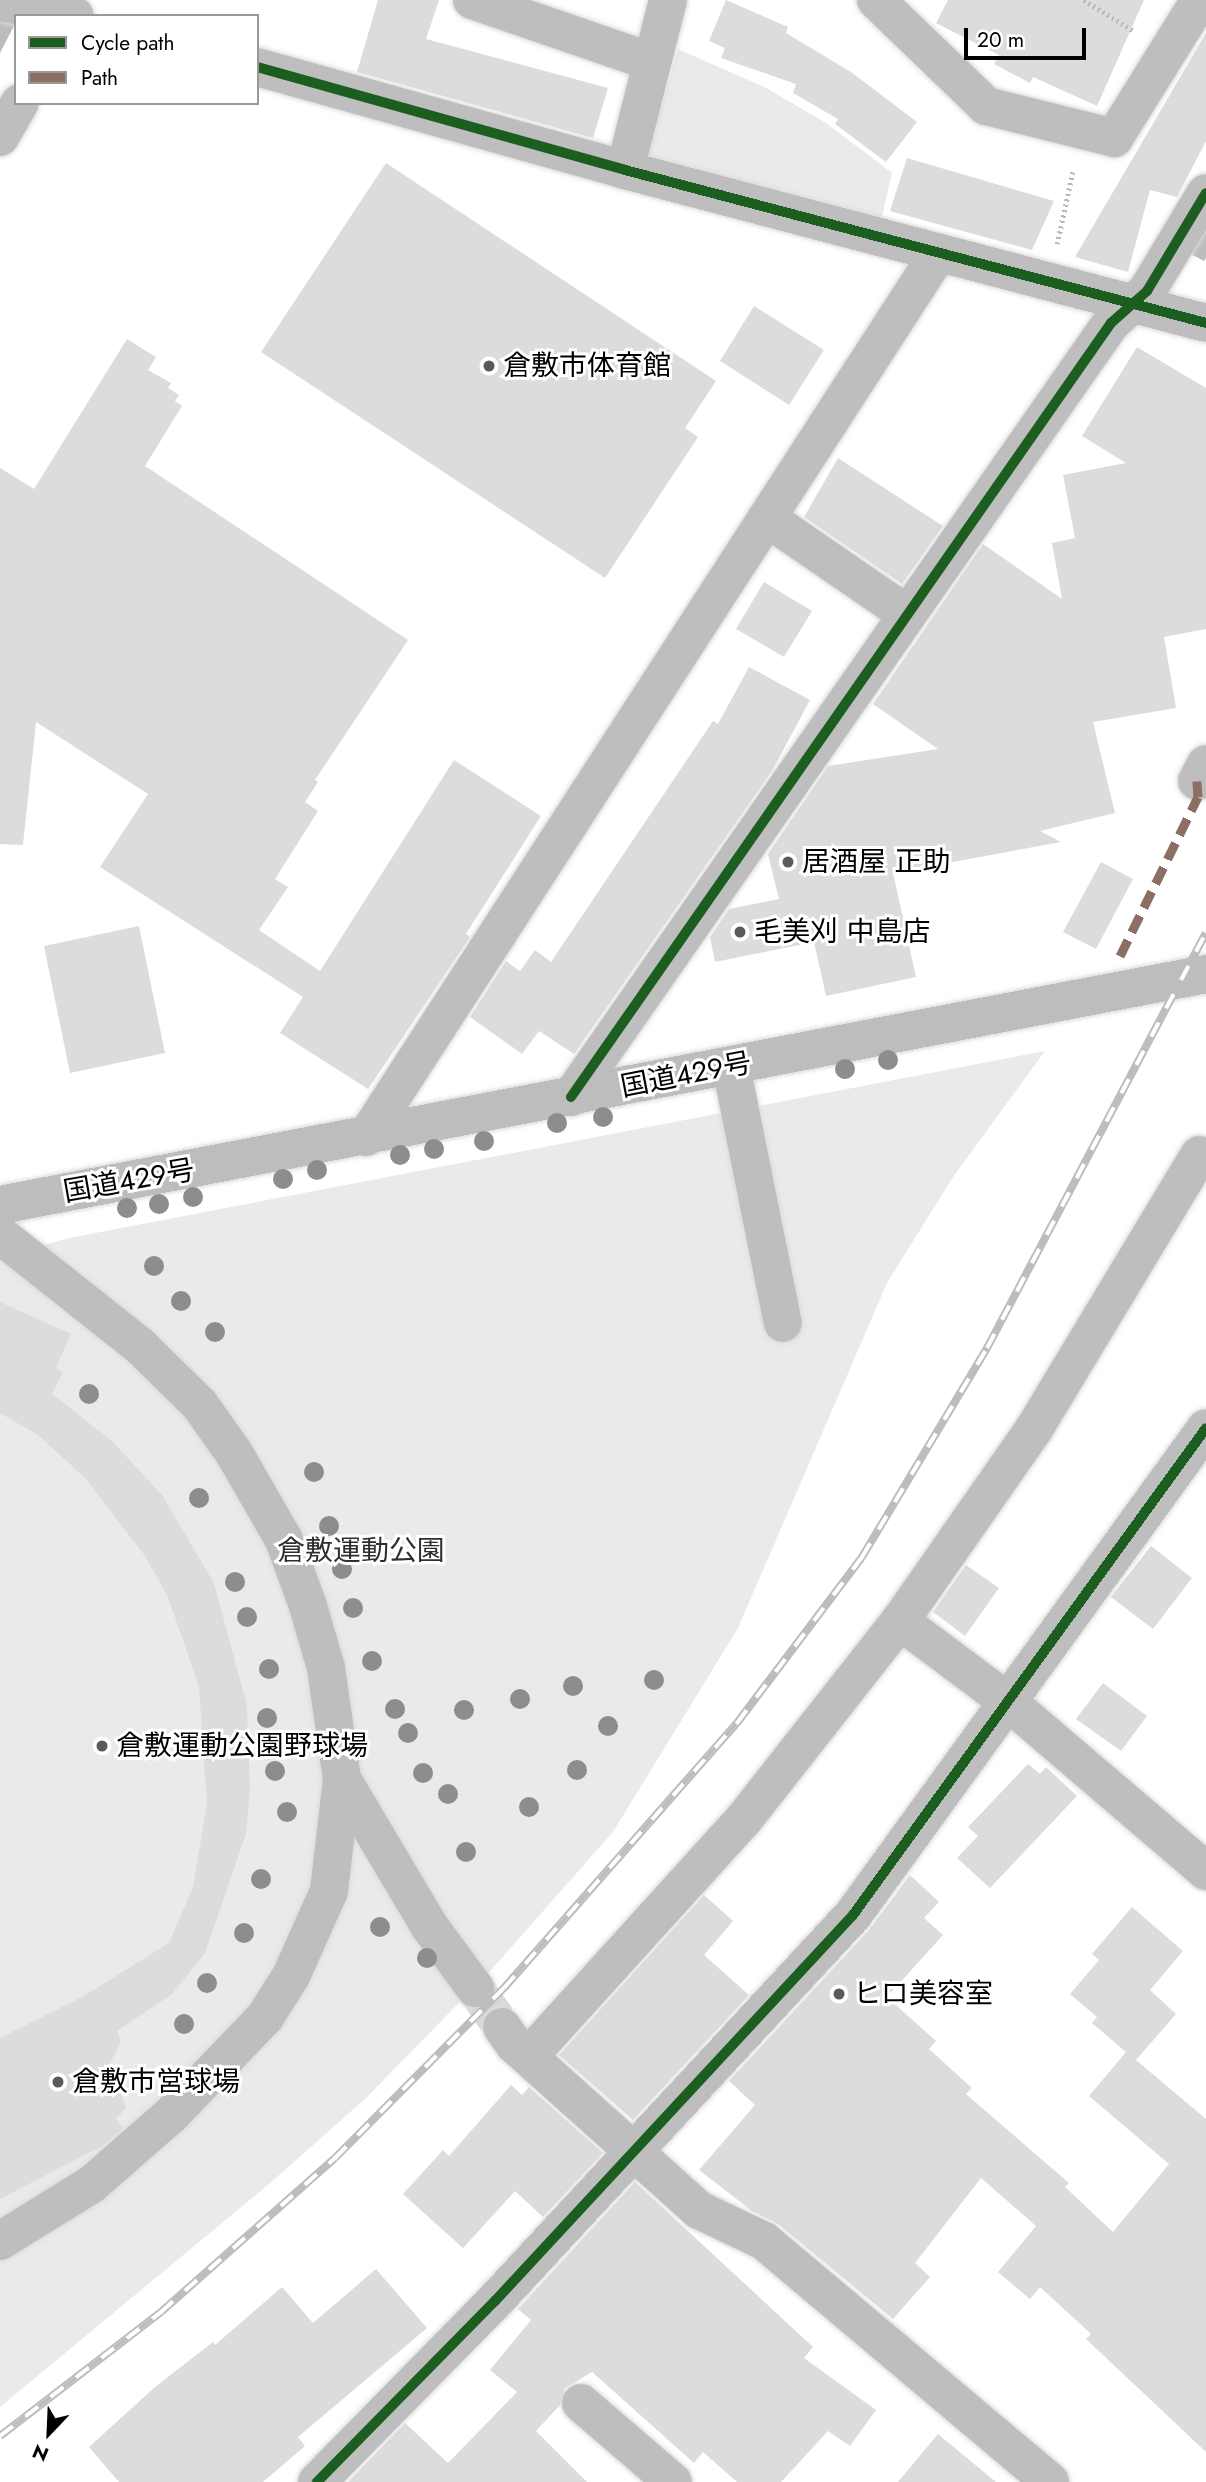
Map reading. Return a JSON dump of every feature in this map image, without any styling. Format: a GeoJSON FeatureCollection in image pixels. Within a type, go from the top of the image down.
{"type":"FeatureCollection","features":[{"type":"Feature","properties":{"kind":"highway","name":"国道429号"},"geometry":{"type":"LineString","coordinates":[[0,1205],[1206,974]]}},
{"type":"Feature","properties":{"kind":"street"},"geometry":{"type":"LineString","coordinates":[[472,0],[652,62]]}},
{"type":"Feature","properties":{"kind":"street"},"geometry":{"type":"LineString","coordinates":[[625,170],[668,0]]}},
{"type":"Feature","properties":{"kind":"street"},"geometry":{"type":"LineString","coordinates":[[876,0],[986,106],[1114,138],[1200,0]]}},
{"type":"Feature","properties":{"kind":"street"},"geometry":{"type":"LineString","coordinates":[[0,2],[73,12]]}},
{"type":"Feature","properties":{"kind":"street"},"geometry":{"type":"LineString","coordinates":[[259,68],[625,170],[1206,323]]}},
{"type":"Feature","properties":{"kind":"street"},"geometry":{"type":"LineString","coordinates":[[0,137],[19,105]]}},
{"type":"Feature","properties":{"kind":"street"},"geometry":{"type":"LineString","coordinates":[[571,1097],[905,613],[1111,323],[1147,291],[1206,194]]}},
{"type":"Feature","properties":{"kind":"street"},"geometry":{"type":"LineString","coordinates":[[366,1137],[938,254]]}},
{"type":"Feature","properties":{"kind":"street"},"geometry":{"type":"LineString","coordinates":[[767,518],[905,613]]}},
{"type":"Feature","properties":{"kind":"street"},"geometry":{"type":"LineString","coordinates":[[731,1066],[783,1323]]}},
{"type":"Feature","properties":{"kind":"street"},"geometry":{"type":"LineString","coordinates":[[529,2056],[744,1819],[900,1621],[1034,1429],[1199,1154]]}},
{"type":"Feature","properties":{"kind":"street"},"geometry":{"type":"LineString","coordinates":[[0,1235],[140,1346],[200,1405],[234,1453],[284,1540],[308,1606],[326,1668],[342,1779],[329,1891],[291,1976],[265,2017],[172,2114],[92,2184],[0,2241]]}},
{"type":"Feature","properties":{"kind":"street"},"geometry":{"type":"LineString","coordinates":[[317,2482],[495,2301],[853,1915],[1206,1429]]}},
{"type":"Feature","properties":{"kind":"street"},"geometry":{"type":"LineString","coordinates":[[900,1621],[1007,1701],[1206,1871]]}},
{"type":"Feature","properties":{"kind":"street"},"geometry":{"type":"LineString","coordinates":[[342,1779],[424,1916],[475,1988]]}},
{"type":"Feature","properties":{"kind":"street"},"geometry":{"type":"LineString","coordinates":[[502,2028],[529,2056],[699,2210],[764,2241],[1050,2482]]}},
{"type":"Feature","properties":{"kind":"street"},"geometry":{"type":"LineString","coordinates":[[581,2403],[673,2482]]}},
{"type":"Feature","properties":{"kind":"path"},"geometry":{"type":"LineString","coordinates":[[1084,0],[1168,52]]}},
{"type":"Feature","properties":{"kind":"path"},"geometry":{"type":"LineString","coordinates":[[1048,282],[1082,132]]}},
{"type":"Feature","properties":{"kind":"green space"},"geometry":{"type":"Polygon","coordinates":[[[678,49],[766,88],[826,123],[892,173],[879,230],[644,166],[678,49]]]}},
{"type":"Feature","properties":{"kind":"green space","name":"倉敷運動公園"},"geometry":{"type":"Polygon","coordinates":[[[1045,1051],[953,1177],[887,1283],[738,1628],[613,1832],[491,1970],[366,2098],[269,2184],[0,2407],[0,1257],[69,1238],[1045,1051]]]}},
{"type":"Feature","properties":{"kind":"shaded area"},"geometry":{"type":"Polygon","coordinates":[[[0,3],[14,20],[14,26],[0,53],[0,3]]]}},
{"type":"Feature","properties":{"kind":"shaded area"},"geometry":{"type":"Polygon","coordinates":[[[1206,217],[1206,258],[1204,261],[1185,251],[1206,217]]]}},
{"type":"Feature","properties":{"kind":"building"},"geometry":{"type":"Polygon","coordinates":[[[378,0],[439,0],[426,39],[608,88],[593,138],[357,72],[378,0]]]}},
{"type":"Feature","properties":{"kind":"building"},"geometry":{"type":"Polygon","coordinates":[[[726,0],[788,27],[786,33],[851,72],[917,122],[886,162],[835,124],[838,119],[793,93],[796,84],[721,58],[725,48],[709,41],[726,0]]]}},
{"type":"Feature","properties":{"kind":"building"},"geometry":{"type":"Polygon","coordinates":[[[948,0],[1144,0],[1097,106],[1033,77],[1030,83],[994,64],[999,55],[936,23],[948,0]]]}},
{"type":"Feature","properties":{"kind":"building"},"geometry":{"type":"Polygon","coordinates":[[[1206,33],[1206,141],[1177,197],[1150,190],[1128,272],[1075,257],[1206,33]]]}},
{"type":"Feature","properties":{"kind":"building"},"geometry":{"type":"Polygon","coordinates":[[[907,158],[1054,201],[1032,250],[890,211],[907,158]]]}},
{"type":"Feature","properties":{"kind":"building","name":"倉敷市体育館"},"geometry":{"type":"Polygon","coordinates":[[[386,163],[716,381],[685,428],[698,437],[605,578],[261,352],[386,163]]]}},
{"type":"Feature","properties":{"kind":"building"},"geometry":{"type":"Polygon","coordinates":[[[754,306],[824,350],[789,405],[720,361],[754,306]]]}},
{"type":"Feature","properties":{"kind":"building"},"geometry":{"type":"Polygon","coordinates":[[[127,339],[156,357],[148,370],[171,383],[168,388],[179,395],[175,401],[182,406],[145,466],[408,640],[315,780],[318,782],[305,802],[318,811],[275,879],[288,887],[259,930],[320,971],[454,760],[541,816],[466,934],[470,937],[368,1089],[280,1033],[303,997],[100,867],[148,794],[36,722],[23,845],[0,844],[0,468],[34,489],[127,339]]]}},
{"type":"Feature","properties":{"kind":"building"},"geometry":{"type":"Polygon","coordinates":[[[1137,347],[1206,388],[1206,629],[1164,637],[1176,708],[1093,722],[1115,813],[1040,831],[1061,842],[893,873],[916,977],[826,996],[814,942],[715,962],[710,937],[729,909],[779,899],[768,854],[828,766],[938,749],[873,704],[983,544],[1062,599],[1052,543],[1075,538],[1063,475],[1126,463],[1082,436],[1137,347]]]}},
{"type":"Feature","properties":{"kind":"building"},"geometry":{"type":"Polygon","coordinates":[[[838,458],[943,526],[902,584],[804,517],[838,458]]]}},
{"type":"Feature","properties":{"kind":"building"},"geometry":{"type":"Polygon","coordinates":[[[764,582],[812,611],[784,657],[736,629],[764,582]]]}},
{"type":"Feature","properties":{"kind":"building"},"geometry":{"type":"Polygon","coordinates":[[[749,667],[810,700],[772,771],[574,1054],[539,1031],[522,1054],[470,1017],[506,961],[520,971],[535,950],[551,962],[713,721],[718,724],[749,667]]]}},
{"type":"Feature","properties":{"kind":"building"},"geometry":{"type":"Polygon","coordinates":[[[1101,862],[1133,879],[1096,949],[1063,932],[1101,862]]]}},
{"type":"Feature","properties":{"kind":"building"},"geometry":{"type":"Polygon","coordinates":[[[139,926],[165,1053],[70,1073],[44,946],[139,926]]]}},
{"type":"Feature","properties":{"kind":"building"},"geometry":{"type":"Polygon","coordinates":[[[0,1302],[71,1334],[56,1368],[63,1372],[52,1394],[111,1440],[162,1495],[214,1583],[247,1706],[250,1789],[246,1834],[205,1953],[172,1994],[117,2031],[121,2042],[109,2065],[126,2108],[116,2119],[123,2128],[102,2146],[0,2199],[0,2038],[84,1996],[169,1943],[193,1887],[207,1804],[199,1687],[168,1597],[145,1556],[86,1479],[38,1435],[0,1413],[0,1302]]]}},
{"type":"Feature","properties":{"kind":"building"},"geometry":{"type":"Polygon","coordinates":[[[1151,1546],[1192,1578],[1153,1629],[1111,1597],[1151,1546]]]}},
{"type":"Feature","properties":{"kind":"building"},"geometry":{"type":"Polygon","coordinates":[[[966,1565],[999,1588],[965,1636],[933,1612],[966,1565]]]}},
{"type":"Feature","properties":{"kind":"building"},"geometry":{"type":"Polygon","coordinates":[[[1103,1683],[1147,1716],[1121,1751],[1076,1719],[1103,1683]]]}},
{"type":"Feature","properties":{"kind":"building"},"geometry":{"type":"Polygon","coordinates":[[[1028,1764],[1040,1774],[1046,1767],[1077,1796],[990,1888],[957,1858],[978,1836],[968,1827],[1028,1764]]]}},
{"type":"Feature","properties":{"kind":"building"},"geometry":{"type":"Polygon","coordinates":[[[910,1875],[939,1902],[924,1918],[943,1935],[887,1997],[936,2041],[929,2049],[972,2088],[966,2094],[1069,2183],[1065,2187],[1113,2232],[1169,2164],[1089,2096],[1126,2052],[1092,2023],[1097,2017],[1070,1994],[1099,1960],[1092,1954],[1132,1907],[1183,1951],[1150,1990],[1176,2014],[1136,2060],[1206,2119],[1206,2452],[1086,2339],[1091,2334],[1040,2287],[1030,2299],[998,2272],[1036,2226],[981,2178],[915,2263],[930,2277],[893,2319],[778,2224],[752,2211],[699,2170],[755,2105],[729,2081],[869,1930],[910,1875]]]}},
{"type":"Feature","properties":{"kind":"building"},"geometry":{"type":"Polygon","coordinates":[[[704,1895],[733,1921],[704,1955],[749,1995],[633,2120],[559,2055],[704,1895]]]}},
{"type":"Feature","properties":{"kind":"building"},"geometry":{"type":"Polygon","coordinates":[[[511,2085],[522,2095],[529,2087],[603,2153],[543,2217],[515,2191],[463,2248],[403,2194],[443,2150],[449,2156],[511,2085]]]}},
{"type":"Feature","properties":{"kind":"building"},"geometry":{"type":"Polygon","coordinates":[[[635,2182],[813,2347],[804,2358],[876,2410],[850,2446],[828,2431],[781,2482],[737,2482],[703,2452],[694,2463],[592,2372],[565,2388],[560,2405],[536,2431],[587,2482],[348,2482],[405,2423],[448,2463],[517,2392],[490,2370],[531,2320],[518,2309],[635,2182]]]}},
{"type":"Feature","properties":{"kind":"building"},"geometry":{"type":"Polygon","coordinates":[[[376,2269],[427,2328],[298,2437],[305,2446],[263,2482],[119,2482],[89,2447],[155,2387],[213,2342],[215,2345],[282,2287],[313,2323],[376,2269]]]}},
{"type":"Feature","properties":{"kind":"building"},"geometry":{"type":"Polygon","coordinates":[[[938,2434],[996,2482],[898,2482],[938,2434]]]}},
{"type":"Feature","properties":{"kind":"tunnel"},"geometry":{"type":"LineString","coordinates":[[475,1988],[502,2027]]}},
{"type":"Feature","properties":{"kind":"railway"},"geometry":{"type":"LineString","coordinates":[[0,2436],[161,2312],[335,2158],[504,1988],[737,1723],[862,1557],[987,1348],[1206,933]]}},
{"type":"Feature","properties":{"kind":"marked path"},"geometry":{"type":"LineString","coordinates":[[1120,956],[1198,797],[1197,781]]}},
{"type":"Feature","properties":{"kind":"cycle path"},"geometry":{"type":"LineString","coordinates":[[259,68],[625,170],[1206,323]]}},
{"type":"Feature","properties":{"kind":"cycle path"},"geometry":{"type":"LineString","coordinates":[[571,1097],[1111,323],[1147,291],[1206,193]]}},
{"type":"Feature","properties":{"kind":"cycle path"},"geometry":{"type":"LineString","coordinates":[[317,2482],[495,2301],[853,1915],[1206,1428]]}},
{"type":"Feature","properties":{"kind":"place","name":"倉敷市体育館"},"geometry":{"type":"Point","coordinates":[489,366]}},
{"type":"Feature","properties":{"kind":"place","name":"居酒屋 正助"},"geometry":{"type":"Point","coordinates":[788,862]}},
{"type":"Feature","properties":{"kind":"place","name":"毛美刈 中島店"},"geometry":{"type":"Point","coordinates":[740,932]}},
{"type":"Feature","properties":{"kind":"place","name":"倉敷運動公園野球場"},"geometry":{"type":"Point","coordinates":[102,1746]}},
{"type":"Feature","properties":{"kind":"place","name":"ヒロ美容室"},"geometry":{"type":"Point","coordinates":[839,1994]}},
{"type":"Feature","properties":{"kind":"place","name":"倉敷市営球場"},"geometry":{"type":"Point","coordinates":[58,2082]}}]}
